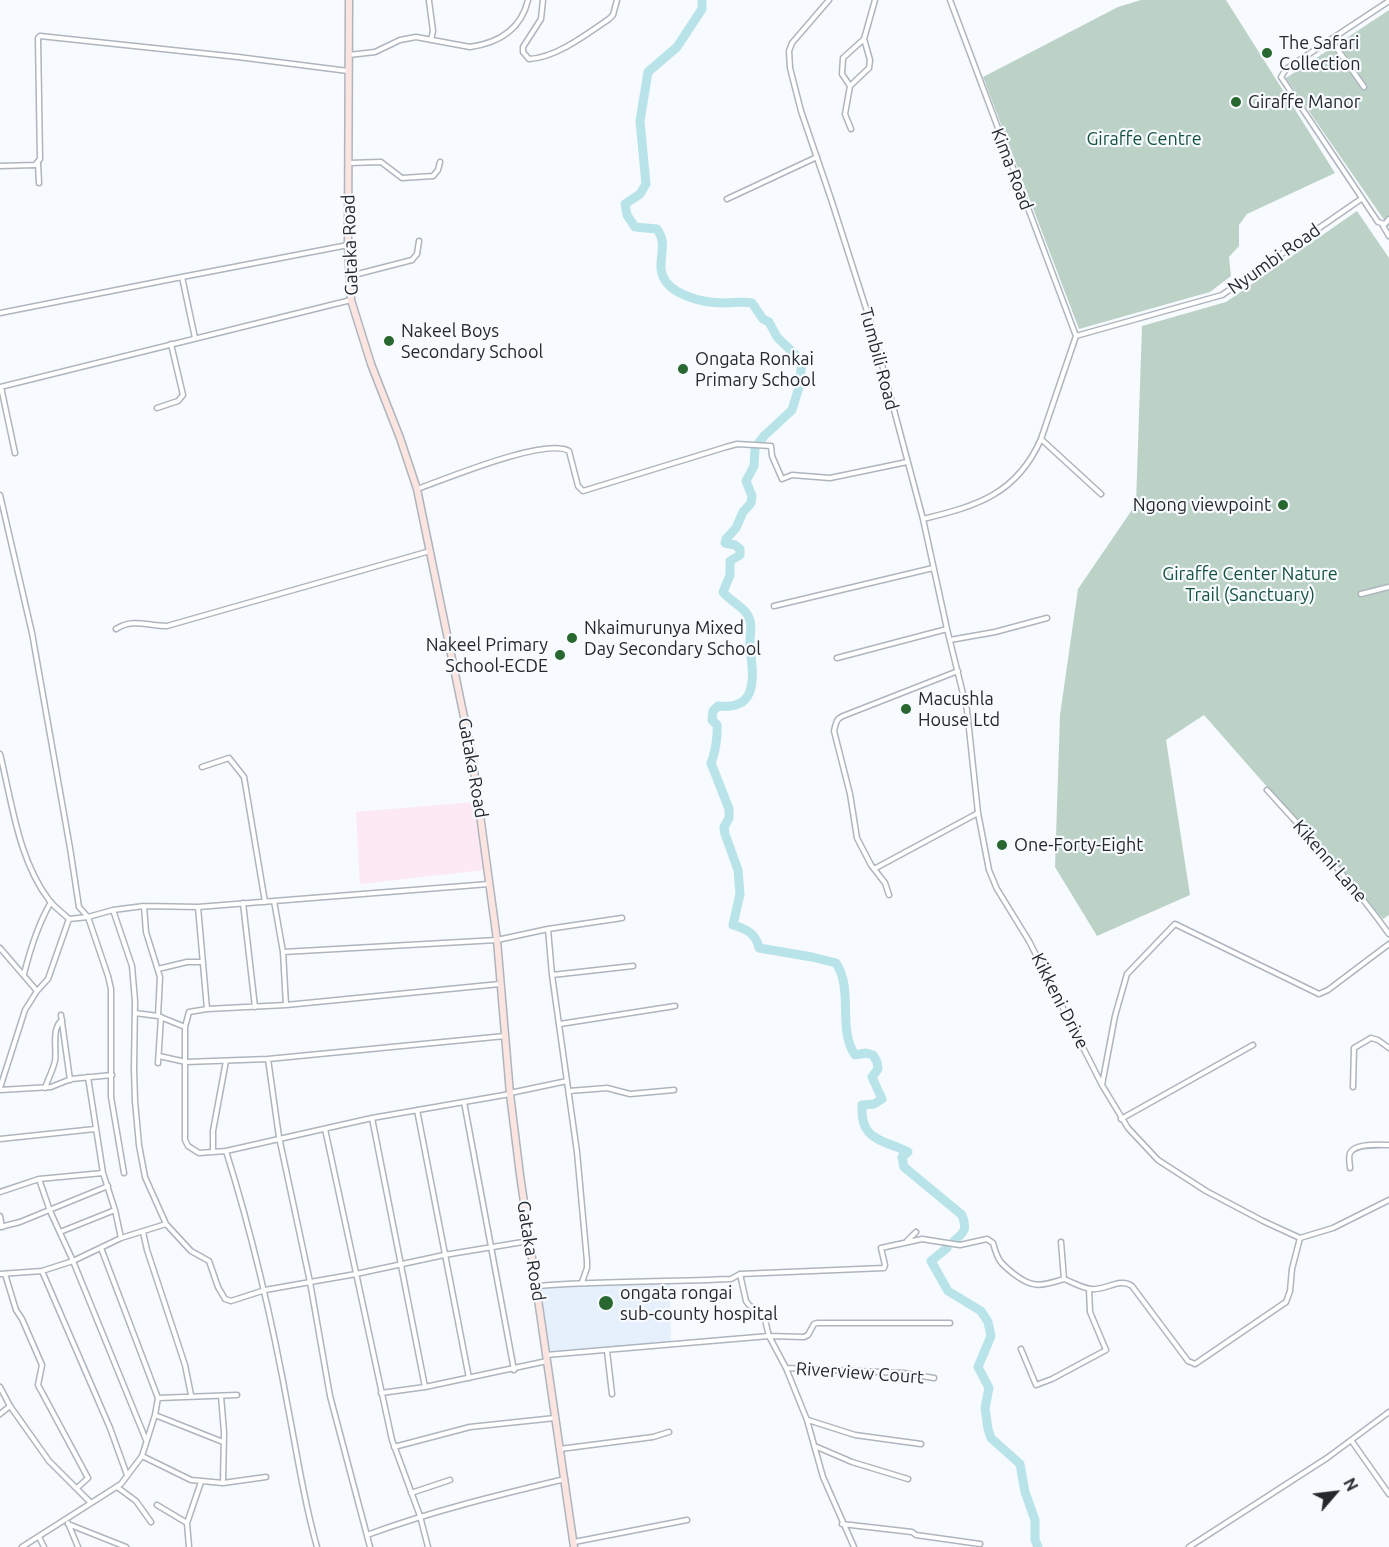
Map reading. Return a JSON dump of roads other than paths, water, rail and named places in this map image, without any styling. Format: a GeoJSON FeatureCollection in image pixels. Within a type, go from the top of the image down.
{"type":"FeatureCollection","features":[{"type":"Feature","properties":{"kind":"street","name":"Gataka Road"},"geometry":{"type":"LineString","coordinates":[[349,0],[348,245],[351,300],[371,364],[417,489],[472,756],[497,939],[510,1094],[529,1241],[574,1544]]}},
{"type":"Feature","properties":{"kind":"street"},"geometry":{"type":"LineString","coordinates":[[349,55],[375,51],[407,38],[416,37],[470,47],[501,37],[512,30],[528,0]]}},
{"type":"Feature","properties":{"kind":"street"},"geometry":{"type":"LineString","coordinates":[[543,0],[541,20],[523,47],[523,52],[529,59],[576,42],[609,19],[617,0]]}},
{"type":"Feature","properties":{"kind":"street","name":"Tumbili Road"},"geometry":{"type":"LineString","coordinates":[[829,0],[796,36],[789,51],[790,68],[801,111],[872,327],[923,519],[958,672]]}},
{"type":"Feature","properties":{"kind":"street"},"geometry":{"type":"LineString","coordinates":[[851,129],[845,114],[850,86],[869,68],[870,60],[864,39],[875,0]]}},
{"type":"Feature","properties":{"kind":"street","name":"Kima Road"},"geometry":{"type":"LineString","coordinates":[[950,0],[1076,336]]}},
{"type":"Feature","properties":{"kind":"street"},"geometry":{"type":"LineString","coordinates":[[429,1],[433,31],[431,40]]}},
{"type":"Feature","properties":{"kind":"street"},"geometry":{"type":"LineString","coordinates":[[1389,1],[1286,69],[1281,80],[1361,199],[1389,236]]}},
{"type":"Feature","properties":{"kind":"street"},"geometry":{"type":"LineString","coordinates":[[39,183],[38,38],[40,36],[349,71]]}},
{"type":"Feature","properties":{"kind":"street"},"geometry":{"type":"LineString","coordinates":[[850,86],[842,74],[843,58],[864,39]]}},
{"type":"Feature","properties":{"kind":"street"},"geometry":{"type":"LineString","coordinates":[[1331,40],[1364,87]]}},
{"type":"Feature","properties":{"kind":"street"},"geometry":{"type":"LineString","coordinates":[[727,199],[817,158]]}},
{"type":"Feature","properties":{"kind":"street"},"geometry":{"type":"LineString","coordinates":[[349,163],[381,162],[399,177],[406,179],[432,176],[438,170],[440,162]]}},
{"type":"Feature","properties":{"kind":"street"},"geometry":{"type":"LineString","coordinates":[[0,166],[38,163]]}},
{"type":"Feature","properties":{"kind":"street","name":"Nyumbi Road"},"geometry":{"type":"LineString","coordinates":[[1076,336],[1222,295],[1361,199]]}},
{"type":"Feature","properties":{"kind":"street"},"geometry":{"type":"LineString","coordinates":[[1382,224],[1389,219]]}},
{"type":"Feature","properties":{"kind":"street"},"geometry":{"type":"LineString","coordinates":[[350,276],[412,260],[417,254],[419,241]]}},
{"type":"Feature","properties":{"kind":"street"},"geometry":{"type":"LineString","coordinates":[[0,313],[348,245]]}},
{"type":"Feature","properties":{"kind":"street"},"geometry":{"type":"LineString","coordinates":[[182,277],[195,338]]}},
{"type":"Feature","properties":{"kind":"street"},"geometry":{"type":"LineString","coordinates":[[15,453],[0,387],[351,300]]}},
{"type":"Feature","properties":{"kind":"street"},"geometry":{"type":"LineString","coordinates":[[923,519],[965,509],[987,500],[1024,468],[1035,454],[1041,439],[1076,336]]}},
{"type":"Feature","properties":{"kind":"street"},"geometry":{"type":"LineString","coordinates":[[157,408],[178,401],[183,395],[171,344]]}},
{"type":"Feature","properties":{"kind":"street"},"geometry":{"type":"LineString","coordinates":[[1041,439],[1101,494]]}},
{"type":"Feature","properties":{"kind":"street"},"geometry":{"type":"LineString","coordinates":[[417,489],[512,456],[548,448],[561,448],[569,452],[578,486],[583,491],[737,444],[763,445],[772,448],[772,456],[782,479],[792,475],[830,478],[907,462]]}},
{"type":"Feature","properties":{"kind":"street"},"geometry":{"type":"LineString","coordinates":[[0,495],[32,633],[79,907],[88,917],[111,989],[111,1097],[124,1173]]}},
{"type":"Feature","properties":{"kind":"street"},"geometry":{"type":"LineString","coordinates":[[116,629],[128,622],[167,626],[431,551]]}},
{"type":"Feature","properties":{"kind":"street"},"geometry":{"type":"LineString","coordinates":[[774,606],[933,568]]}},
{"type":"Feature","properties":{"kind":"street"},"geometry":{"type":"LineString","coordinates":[[1361,594],[1389,587]]}},
{"type":"Feature","properties":{"kind":"street"},"geometry":{"type":"LineString","coordinates":[[950,640],[1047,618]]}},
{"type":"Feature","properties":{"kind":"street"},"geometry":{"type":"LineString","coordinates":[[837,658],[947,629]]}},
{"type":"Feature","properties":{"kind":"street"},"geometry":{"type":"LineString","coordinates":[[889,895],[885,883],[874,869],[857,838],[850,794],[834,731],[836,723],[843,716],[958,672]]}},
{"type":"Feature","properties":{"kind":"street","name":"Kikkeni Drive"},"geometry":{"type":"LineString","coordinates":[[958,672],[971,739],[978,813],[989,870],[997,889],[1029,941],[1121,1119],[1158,1160],[1206,1191],[1300,1238]]}},
{"type":"Feature","properties":{"kind":"street"},"geometry":{"type":"LineString","coordinates":[[0,754],[25,854],[41,888],[51,902],[69,919],[144,906],[198,907],[489,884]]}},
{"type":"Feature","properties":{"kind":"street"},"geometry":{"type":"LineString","coordinates":[[202,767],[229,758],[243,775],[265,902]]}},
{"type":"Feature","properties":{"kind":"street","name":"Kikenni Lane"},"geometry":{"type":"LineString","coordinates":[[1267,790],[1364,898],[1389,934]]}},
{"type":"Feature","properties":{"kind":"street"},"geometry":{"type":"LineString","coordinates":[[874,869],[978,813]]}},
{"type":"Feature","properties":{"kind":"street"},"geometry":{"type":"LineString","coordinates":[[274,901],[283,952],[286,1005]]}},
{"type":"Feature","properties":{"kind":"street"},"geometry":{"type":"LineString","coordinates":[[24,974],[44,913],[51,902]]}},
{"type":"Feature","properties":{"kind":"street"},"geometry":{"type":"LineString","coordinates":[[243,903],[255,1007]]}},
{"type":"Feature","properties":{"kind":"street"},"geometry":{"type":"LineString","coordinates":[[144,906],[147,932],[158,969],[161,991],[158,1062]]}},
{"type":"Feature","properties":{"kind":"street"},"geometry":{"type":"LineString","coordinates":[[198,907],[207,1009]]}},
{"type":"Feature","properties":{"kind":"street"},"geometry":{"type":"LineString","coordinates":[[113,910],[132,966],[135,1013],[134,1069],[139,1145],[145,1177],[166,1224],[191,1251],[209,1261],[225,1299],[231,1301],[265,1290],[529,1241]]}},
{"type":"Feature","properties":{"kind":"street"},"geometry":{"type":"LineString","coordinates":[[283,952],[497,939],[622,918]]}},
{"type":"Feature","properties":{"kind":"street"},"geometry":{"type":"LineString","coordinates":[[69,919],[48,979],[25,1010],[0,1089],[45,1088],[70,1080],[112,1075]]}},
{"type":"Feature","properties":{"kind":"street"},"geometry":{"type":"LineString","coordinates":[[1102,1086],[1115,1016],[1127,974],[1175,924],[1319,994],[1328,990],[1389,944]]}},
{"type":"Feature","properties":{"kind":"street"},"geometry":{"type":"LineString","coordinates":[[548,929],[588,1260],[588,1268],[582,1282]]}},
{"type":"Feature","properties":{"kind":"street"},"geometry":{"type":"LineString","coordinates":[[1,951],[37,991]]}},
{"type":"Feature","properties":{"kind":"street"},"geometry":{"type":"LineString","coordinates":[[158,969],[187,962],[202,962]]}},
{"type":"Feature","properties":{"kind":"street"},"geometry":{"type":"LineString","coordinates":[[552,975],[633,966]]}},
{"type":"Feature","properties":{"kind":"street"},"geometry":{"type":"LineString","coordinates":[[501,984],[189,1012],[185,1027],[185,1140],[193,1151],[199,1153],[226,1150],[372,1118],[510,1094],[567,1081]]}},
{"type":"Feature","properties":{"kind":"street"},"geometry":{"type":"LineString","coordinates":[[560,1024],[675,1006]]}},
{"type":"Feature","properties":{"kind":"street"},"geometry":{"type":"LineString","coordinates":[[135,1013],[160,1016],[185,1027]]}},
{"type":"Feature","properties":{"kind":"street"},"geometry":{"type":"LineString","coordinates":[[45,1088],[54,1064],[55,1034],[61,1018],[70,1080]]}},
{"type":"Feature","properties":{"kind":"street"},"geometry":{"type":"LineString","coordinates":[[159,1056],[186,1062],[268,1059],[506,1036]]}},
{"type":"Feature","properties":{"kind":"street"},"geometry":{"type":"LineString","coordinates":[[1353,1087],[1354,1048],[1371,1038],[1389,1048]]}},
{"type":"Feature","properties":{"kind":"street"},"geometry":{"type":"LineString","coordinates":[[1121,1119],[1253,1045]]}},
{"type":"Feature","properties":{"kind":"street"},"geometry":{"type":"LineString","coordinates":[[268,1059],[279,1137],[310,1282],[330,1396],[370,1547]]}},
{"type":"Feature","properties":{"kind":"street"},"geometry":{"type":"LineString","coordinates":[[213,1152],[213,1131],[226,1061]]}},
{"type":"Feature","properties":{"kind":"street"},"geometry":{"type":"LineString","coordinates":[[88,1077],[103,1173],[121,1238]]}},
{"type":"Feature","properties":{"kind":"street"},"geometry":{"type":"LineString","coordinates":[[569,1091],[607,1088],[630,1094],[674,1090]]}},
{"type":"Feature","properties":{"kind":"street"},"geometry":{"type":"LineString","coordinates":[[464,1102],[514,1370]]}},
{"type":"Feature","properties":{"kind":"street"},"geometry":{"type":"LineString","coordinates":[[417,1110],[469,1378]]}},
{"type":"Feature","properties":{"kind":"street"},"geometry":{"type":"LineString","coordinates":[[372,1118],[425,1387]]}},
{"type":"Feature","properties":{"kind":"street"},"geometry":{"type":"LineString","coordinates":[[0,1139],[95,1129]]}},
{"type":"Feature","properties":{"kind":"street"},"geometry":{"type":"LineString","coordinates":[[326,1129],[393,1447],[420,1516],[428,1547]]}},
{"type":"Feature","properties":{"kind":"street"},"geometry":{"type":"LineString","coordinates":[[1350,1168],[1350,1152],[1355,1148],[1389,1145]]}},
{"type":"Feature","properties":{"kind":"street"},"geometry":{"type":"LineString","coordinates":[[226,1150],[265,1290],[305,1507],[317,1547]]}},
{"type":"Feature","properties":{"kind":"street"},"geometry":{"type":"LineString","coordinates":[[0,1192],[39,1179],[103,1173]]}},
{"type":"Feature","properties":{"kind":"street"},"geometry":{"type":"LineString","coordinates":[[39,1179],[147,1441]]}},
{"type":"Feature","properties":{"kind":"street"},"geometry":{"type":"LineString","coordinates":[[0,1216],[1,1227],[20,1222],[108,1186]]}},
{"type":"Feature","properties":{"kind":"street"},"geometry":{"type":"LineString","coordinates":[[537,1286],[582,1282],[731,1279],[740,1274],[884,1268],[880,1249],[886,1246],[927,1239],[960,1245],[987,1239],[993,1243],[1000,1263],[1024,1282],[1038,1285],[1064,1279],[1089,1289],[1104,1289],[1120,1282],[1127,1283],[1188,1361],[1195,1364],[1286,1302],[1300,1238],[1333,1228],[1389,1200]]}},
{"type":"Feature","properties":{"kind":"street"},"geometry":{"type":"LineString","coordinates":[[60,1232],[115,1210]]}},
{"type":"Feature","properties":{"kind":"street"},"geometry":{"type":"LineString","coordinates":[[77,1488],[88,1478],[38,1385],[42,1365],[22,1319],[15,1310],[3,1274],[42,1270],[73,1261],[121,1238],[166,1224]]}},
{"type":"Feature","properties":{"kind":"street"},"geometry":{"type":"LineString","coordinates":[[143,1232],[184,1365],[190,1395]]}},
{"type":"Feature","properties":{"kind":"street"},"geometry":{"type":"LineString","coordinates":[[906,1242],[916,1232]]}},
{"type":"Feature","properties":{"kind":"street"},"geometry":{"type":"LineString","coordinates":[[1061,1242],[1064,1279]]}},
{"type":"Feature","properties":{"kind":"street"},"geometry":{"type":"LineString","coordinates":[[22,1547],[67,1522],[117,1486],[142,1456],[155,1415],[158,1398],[101,1248]]}},
{"type":"Feature","properties":{"kind":"street"},"geometry":{"type":"LineString","coordinates":[[42,1270],[110,1428],[127,1475]]}},
{"type":"Feature","properties":{"kind":"street"},"geometry":{"type":"LineString","coordinates":[[740,1274],[748,1305],[764,1316],[769,1336],[786,1368],[816,1446],[823,1477],[854,1547]]}},
{"type":"Feature","properties":{"kind":"street"},"geometry":{"type":"LineString","coordinates":[[1021,1349],[1036,1385],[1106,1350],[1090,1312],[1089,1289]]}},
{"type":"Feature","properties":{"kind":"street"},"geometry":{"type":"LineString","coordinates":[[381,1393],[514,1370],[547,1358],[769,1336],[804,1337],[817,1323],[950,1323]]}},
{"type":"Feature","properties":{"kind":"street"},"geometry":{"type":"LineString","coordinates":[[607,1351],[612,1394]]}},
{"type":"Feature","properties":{"kind":"street","name":"Riverview Court"},"geometry":{"type":"LineString","coordinates":[[786,1368],[903,1373],[934,1377]]}},
{"type":"Feature","properties":{"kind":"street"},"geometry":{"type":"LineString","coordinates":[[0,1387],[10,1406],[49,1461],[91,1503]]}},
{"type":"Feature","properties":{"kind":"street"},"geometry":{"type":"LineString","coordinates":[[158,1398],[237,1395]]}},
{"type":"Feature","properties":{"kind":"street"},"geometry":{"type":"LineString","coordinates":[[221,1396],[223,1483]]}},
{"type":"Feature","properties":{"kind":"street"},"geometry":{"type":"LineString","coordinates":[[0,1414],[10,1406]]}},
{"type":"Feature","properties":{"kind":"street"},"geometry":{"type":"LineString","coordinates":[[1189,1547],[1327,1458],[1389,1412]]}},
{"type":"Feature","properties":{"kind":"street"},"geometry":{"type":"LineString","coordinates":[[155,1415],[223,1442]]}},
{"type":"Feature","properties":{"kind":"street"},"geometry":{"type":"LineString","coordinates":[[393,1447],[470,1427],[556,1418]]}},
{"type":"Feature","properties":{"kind":"street"},"geometry":{"type":"LineString","coordinates":[[807,1420],[855,1435],[921,1444]]}},
{"type":"Feature","properties":{"kind":"street"},"geometry":{"type":"LineString","coordinates":[[560,1449],[653,1437],[669,1432]]}},
{"type":"Feature","properties":{"kind":"street"},"geometry":{"type":"LineString","coordinates":[[1351,1440],[1389,1494]]}},
{"type":"Feature","properties":{"kind":"street"},"geometry":{"type":"LineString","coordinates":[[816,1446],[852,1462],[908,1479]]}},
{"type":"Feature","properties":{"kind":"street"},"geometry":{"type":"LineString","coordinates":[[142,1456],[190,1480],[201,1482],[223,1483],[266,1477]]}},
{"type":"Feature","properties":{"kind":"street"},"geometry":{"type":"LineString","coordinates":[[367,1535],[420,1516],[490,1496],[565,1479]]}},
{"type":"Feature","properties":{"kind":"street"},"geometry":{"type":"LineString","coordinates":[[411,1493],[450,1480]]}},
{"type":"Feature","properties":{"kind":"street"},"geometry":{"type":"LineString","coordinates":[[189,1547],[187,1523],[201,1482]]}},
{"type":"Feature","properties":{"kind":"street"},"geometry":{"type":"LineString","coordinates":[[117,1486],[136,1501],[151,1522]]}},
{"type":"Feature","properties":{"kind":"street"},"geometry":{"type":"LineString","coordinates":[[157,1505],[187,1523]]}},
{"type":"Feature","properties":{"kind":"street"},"geometry":{"type":"LineString","coordinates":[[574,1544],[687,1520]]}},
{"type":"Feature","properties":{"kind":"street"},"geometry":{"type":"LineString","coordinates":[[67,1522],[78,1547]]}},
{"type":"Feature","properties":{"kind":"street"},"geometry":{"type":"LineString","coordinates":[[67,1522],[126,1547]]}},
{"type":"Feature","properties":{"kind":"street"},"geometry":{"type":"LineString","coordinates":[[842,1524],[912,1532],[916,1535],[980,1544]]}},
{"type":"Feature","properties":{"kind":"street"},"geometry":{"type":"LineString","coordinates":[[39,1537],[44,1547]]}},
{"type":"Feature","properties":{"kind":"waterway"},"geometry":{"type":"LineString","coordinates":[[702,0],[702,9],[677,47],[648,72],[640,121],[646,184],[640,194],[625,204],[627,215],[635,227],[657,229],[662,239],[661,269],[669,285],[686,296],[696,299],[725,303],[752,303],[763,319],[769,322],[777,337],[802,361],[799,387],[792,410],[764,436],[755,448],[754,466],[746,481],[752,496],[751,503],[743,512],[736,528],[725,543],[735,545],[740,549],[740,555],[730,561],[730,575],[723,592],[742,608],[749,618],[752,668],[751,688],[747,697],[741,703],[732,706],[718,706],[713,711],[712,720],[717,725],[717,739],[711,763],[729,809],[729,818],[724,827],[725,834],[738,870],[740,894],[733,925],[750,933],[756,939],[759,948],[836,963],[844,985],[847,1033],[850,1044],[855,1055],[866,1053],[873,1055],[877,1062],[878,1069],[872,1077],[882,1099],[874,1104],[862,1105],[865,1126],[875,1138],[908,1152],[902,1157],[904,1167],[962,1215],[964,1230],[954,1241]]}},
{"type":"Feature","properties":{"kind":"waterway"},"geometry":{"type":"LineString","coordinates":[[947,1248],[931,1261],[948,1291],[981,1311],[988,1322],[991,1336],[978,1367],[989,1388],[985,1408],[988,1429],[991,1438],[1020,1464],[1025,1492],[1035,1520],[1035,1540],[1038,1547]]}},
{"type":"Feature","properties":{"kind":"place","name":"The Safari Collection"},"geometry":{"type":"Point","coordinates":[1267,53]}},
{"type":"Feature","properties":{"kind":"place","name":"Giraffe Manor"},"geometry":{"type":"Point","coordinates":[1236,102]}},
{"type":"Feature","properties":{"kind":"place","name":"Nakeel Boys Secondary School"},"geometry":{"type":"Point","coordinates":[389,341]}},
{"type":"Feature","properties":{"kind":"place","name":"Ongata Ronkai Primary School"},"geometry":{"type":"Point","coordinates":[683,369]}},
{"type":"Feature","properties":{"kind":"place","name":"Ngong viewpoint"},"geometry":{"type":"Point","coordinates":[1283,505]}},
{"type":"Feature","properties":{"kind":"place","name":"Nkaimurunya Mixed Day Secondary School"},"geometry":{"type":"Point","coordinates":[572,638]}},
{"type":"Feature","properties":{"kind":"place","name":"Nakeel Primary School-ECDE"},"geometry":{"type":"Point","coordinates":[560,655]}},
{"type":"Feature","properties":{"kind":"place","name":"Macushla House Ltd"},"geometry":{"type":"Point","coordinates":[906,709]}},
{"type":"Feature","properties":{"kind":"place","name":"One-Forty-Eight"},"geometry":{"type":"Point","coordinates":[1002,845]}},
{"type":"Feature","properties":{"kind":"place","name":"ongata rongai sub-county hospital"},"geometry":{"type":"Point","coordinates":[606,1303]}},
{"type":"Feature","properties":{"kind":"park label","name":"Giraffe Centre"},"geometry":{"type":"Point","coordinates":[1144,139]}},
{"type":"Feature","properties":{"kind":"park label","name":"Giraffe Center Nature Trail (Sanctuary)"},"geometry":{"type":"Point","coordinates":[1250,584]}}]}
